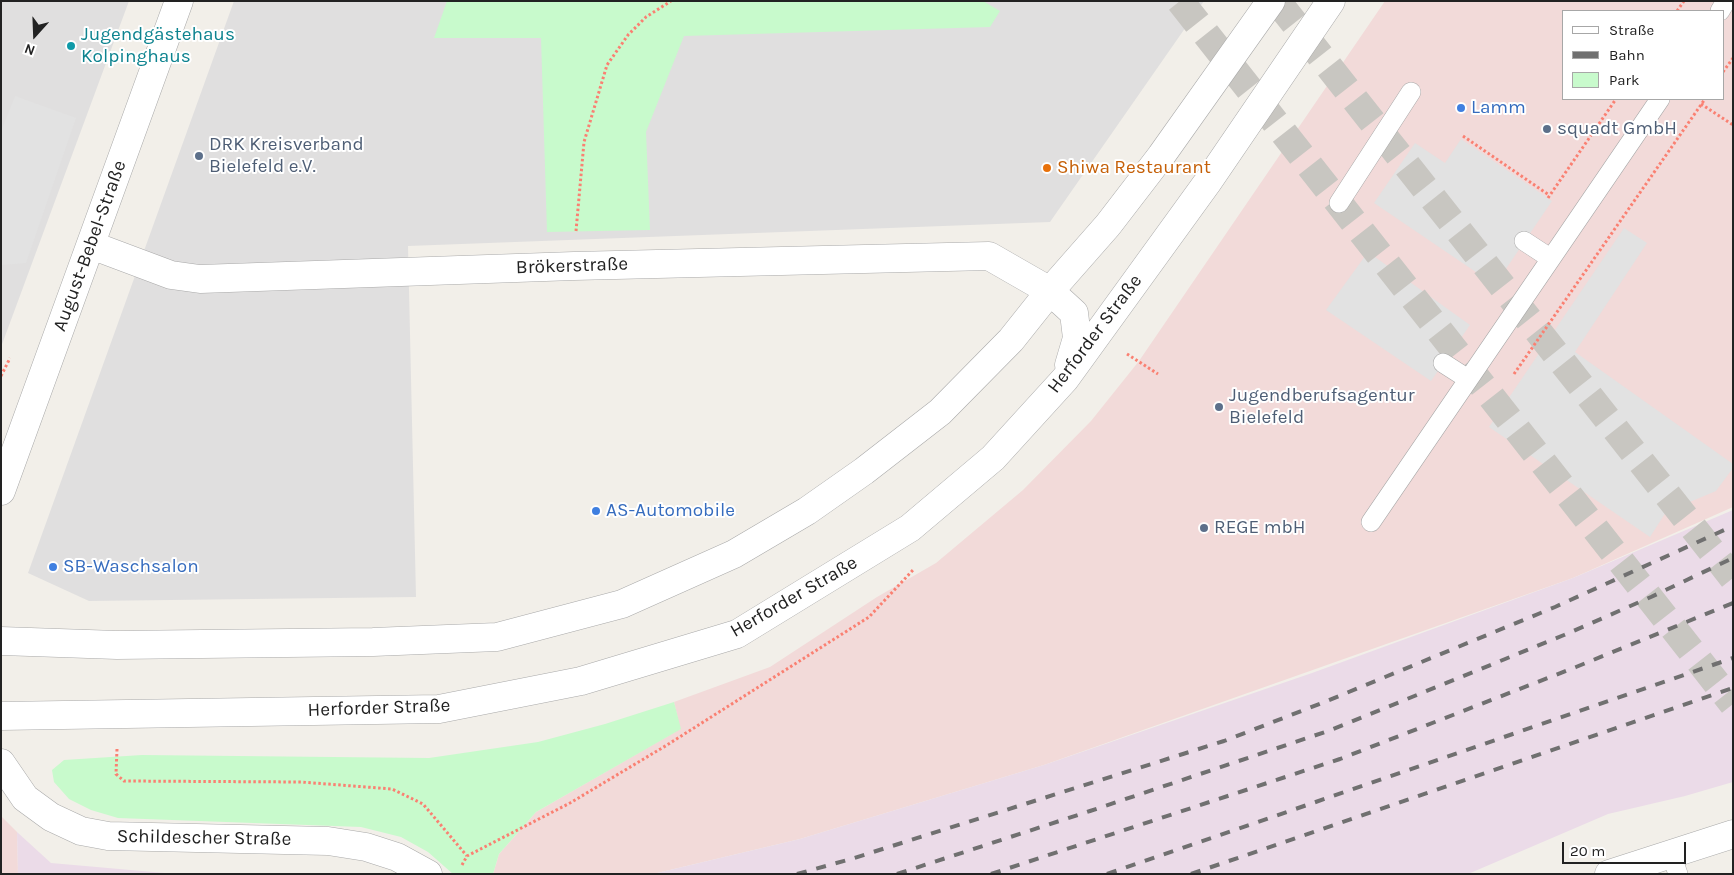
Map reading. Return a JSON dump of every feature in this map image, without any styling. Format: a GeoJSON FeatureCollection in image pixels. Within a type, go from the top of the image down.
{"type":"FeatureCollection","features":[{"type":"Feature","properties":{"kind":"street","name":"August-Bebel-Straße"},"geometry":{"type":"LineString","coordinates":[[1,491],[179,1]]}},
{"type":"Feature","properties":{"kind":"street"},"geometry":{"type":"LineString","coordinates":[[1,641],[137,645],[373,642],[497,638],[622,604],[734,554],[807,510],[864,471],[940,412],[1011,340],[1050,291],[1108,225],[1161,156],[1271,1]]}},
{"type":"Feature","properties":{"kind":"street","name":"Herforder Straße"},"geometry":{"type":"LineString","coordinates":[[1,716],[439,709],[581,681],[737,634],[910,528],[993,458],[1064,379],[1207,183],[1331,1]]}},
{"type":"Feature","properties":{"kind":"street","name":"Brökerstraße"},"geometry":{"type":"LineString","coordinates":[[91,245],[171,274],[200,279],[574,266],[989,256],[1050,291],[1074,313],[1077,338],[1064,379]]}},
{"type":"Feature","properties":{"kind":"street","name":"Schildescher Straße"},"geometry":{"type":"LineString","coordinates":[[1,763],[25,798],[51,817],[81,831],[108,836],[328,841],[366,847],[398,857],[428,874]]}},
{"type":"Feature","properties":{"kind":"street"},"geometry":{"type":"LineString","coordinates":[[1609,874],[1674,864],[1733,834]]}},
{"type":"Feature","properties":{"kind":"lane"},"geometry":{"type":"LineString","coordinates":[[1339,203],[1411,92]]}},
{"type":"Feature","properties":{"kind":"lane"},"geometry":{"type":"LineString","coordinates":[[1371,522],[1659,100]]}},
{"type":"Feature","properties":{"kind":"lane"},"geometry":{"type":"LineString","coordinates":[[1524,241],[1550,258]]}},
{"type":"Feature","properties":{"kind":"lane"},"geometry":{"type":"LineString","coordinates":[[1443,363],[1468,379]]}},
{"type":"Feature","properties":{"kind":"path"},"geometry":{"type":"LineString","coordinates":[[574,266],[584,142],[607,66],[628,35],[646,17],[671,1]]}},
{"type":"Feature","properties":{"kind":"path"},"geometry":{"type":"LineString","coordinates":[[1724,71],[1733,58]]}},
{"type":"Feature","properties":{"kind":"path"},"geometry":{"type":"LineString","coordinates":[[1464,136],[1468,141],[1548,197],[1615,100]]}},
{"type":"Feature","properties":{"kind":"path"},"geometry":{"type":"LineString","coordinates":[[1514,374],[1704,100]]}},
{"type":"Feature","properties":{"kind":"path"},"geometry":{"type":"LineString","coordinates":[[1701,104],[1733,125]]}},
{"type":"Feature","properties":{"kind":"path"},"geometry":{"type":"LineString","coordinates":[[1126,353],[1158,374]]}},
{"type":"Feature","properties":{"kind":"path"},"geometry":{"type":"LineString","coordinates":[[117,747],[116,774],[124,781],[301,782],[392,789],[424,804],[467,856],[570,803],[869,616],[918,565]]}},
{"type":"Feature","properties":{"kind":"shaded area"},"geometry":{"type":"Polygon","coordinates":[[[1,1],[129,1],[1,347],[1,1]]]}},
{"type":"Feature","properties":{"kind":"shaded area"},"geometry":{"type":"Polygon","coordinates":[[[234,1],[1204,1],[1050,222],[408,246],[416,597],[89,601],[28,573],[234,1]]]}},
{"type":"Feature","properties":{"kind":"shaded area"},"geometry":{"type":"Polygon","coordinates":[[[1385,1],[1733,1],[1733,507],[1573,578],[1044,765],[800,839],[653,874],[493,874],[499,854],[536,812],[680,729],[674,702],[770,667],[877,597],[936,563],[1023,490],[1091,421],[1139,361],[1385,1]]]}},
{"type":"Feature","properties":{"kind":"shaded area"},"geometry":{"type":"Polygon","coordinates":[[[15,96],[76,118],[26,263],[1,265],[1,131],[15,96]]]}},
{"type":"Feature","properties":{"kind":"shaded area"},"geometry":{"type":"Polygon","coordinates":[[[1461,139],[1552,201],[1495,285],[1374,203],[1415,143],[1445,163],[1461,139]]]}},
{"type":"Feature","properties":{"kind":"shaded area"},"geometry":{"type":"Polygon","coordinates":[[[1624,228],[1647,243],[1575,352],[1733,464],[1733,468],[1716,491],[1666,512],[1650,537],[1489,427],[1624,228]]]}},
{"type":"Feature","properties":{"kind":"shaded area"},"geometry":{"type":"Polygon","coordinates":[[[1368,252],[1470,325],[1431,381],[1326,310],[1368,252]]]}},
{"type":"Feature","properties":{"kind":"shaded area"},"geometry":{"type":"Polygon","coordinates":[[[1733,510],[1733,782],[1685,796],[1608,814],[1468,874],[653,874],[800,839],[1044,765],[1312,673],[1573,578],[1733,510]]]}},
{"type":"Feature","properties":{"kind":"shaded area"},"geometry":{"type":"Polygon","coordinates":[[[1,816],[17,832],[18,874],[1,874],[1,816]]]}},
{"type":"Feature","properties":{"kind":"shaded area"},"geometry":{"type":"Polygon","coordinates":[[[17,832],[51,863],[176,874],[18,874],[17,832]]]}},
{"type":"Feature","properties":{"kind":"green space"},"geometry":{"type":"Polygon","coordinates":[[[447,1],[983,1],[1000,11],[990,27],[684,36],[646,132],[650,230],[547,232],[541,38],[434,38],[447,1]]]}},
{"type":"Feature","properties":{"kind":"green space"},"geometry":{"type":"Polygon","coordinates":[[[674,702],[681,729],[536,812],[499,854],[493,874],[453,874],[428,852],[401,837],[361,827],[118,818],[91,810],[69,799],[54,782],[52,770],[64,760],[142,755],[429,758],[538,742],[605,724],[674,702]]]}},
{"type":"Feature","properties":{"kind":"tunnel"},"geometry":{"type":"LineString","coordinates":[[1180,1],[1733,704]]}},
{"type":"Feature","properties":{"kind":"tunnel"},"geometry":{"type":"LineString","coordinates":[[1277,1],[1733,578]]}},
{"type":"Feature","properties":{"kind":"railway"},"geometry":{"type":"LineString","coordinates":[[797,874],[851,859],[1224,741],[1322,703],[1555,607],[1733,526]]}},
{"type":"Feature","properties":{"kind":"railway"},"geometry":{"type":"LineString","coordinates":[[897,874],[1331,730],[1564,635],[1733,558]]}},
{"type":"Feature","properties":{"kind":"railway"},"geometry":{"type":"LineString","coordinates":[[991,874],[1340,759],[1576,667],[1733,603]]}},
{"type":"Feature","properties":{"kind":"railway"},"geometry":{"type":"LineString","coordinates":[[1107,874],[1733,658]]}},
{"type":"Feature","properties":{"kind":"railway"},"geometry":{"type":"LineString","coordinates":[[1191,874],[1733,688]]}},
{"type":"Feature","properties":{"kind":"place","name":"Jugendgästehaus Kolpinghaus"},"geometry":{"type":"Point","coordinates":[71,46]}},
{"type":"Feature","properties":{"kind":"place","name":"Lamm"},"geometry":{"type":"Point","coordinates":[1461,108]}},
{"type":"Feature","properties":{"kind":"place","name":"squadt GmbH"},"geometry":{"type":"Point","coordinates":[1547,129]}},
{"type":"Feature","properties":{"kind":"place","name":"DRK Kreisverband Bielefeld e.V."},"geometry":{"type":"Point","coordinates":[199,156]}},
{"type":"Feature","properties":{"kind":"place","name":"Shiwa Restaurant"},"geometry":{"type":"Point","coordinates":[1047,168]}},
{"type":"Feature","properties":{"kind":"place","name":"Jugendberufsagentur Bielefeld"},"geometry":{"type":"Point","coordinates":[1219,407]}},
{"type":"Feature","properties":{"kind":"place","name":"AS-Automobile"},"geometry":{"type":"Point","coordinates":[596,511]}},
{"type":"Feature","properties":{"kind":"place","name":"REGE mbH"},"geometry":{"type":"Point","coordinates":[1204,528]}},
{"type":"Feature","properties":{"kind":"place","name":"SB-Waschsalon"},"geometry":{"type":"Point","coordinates":[53,567]}}]}
